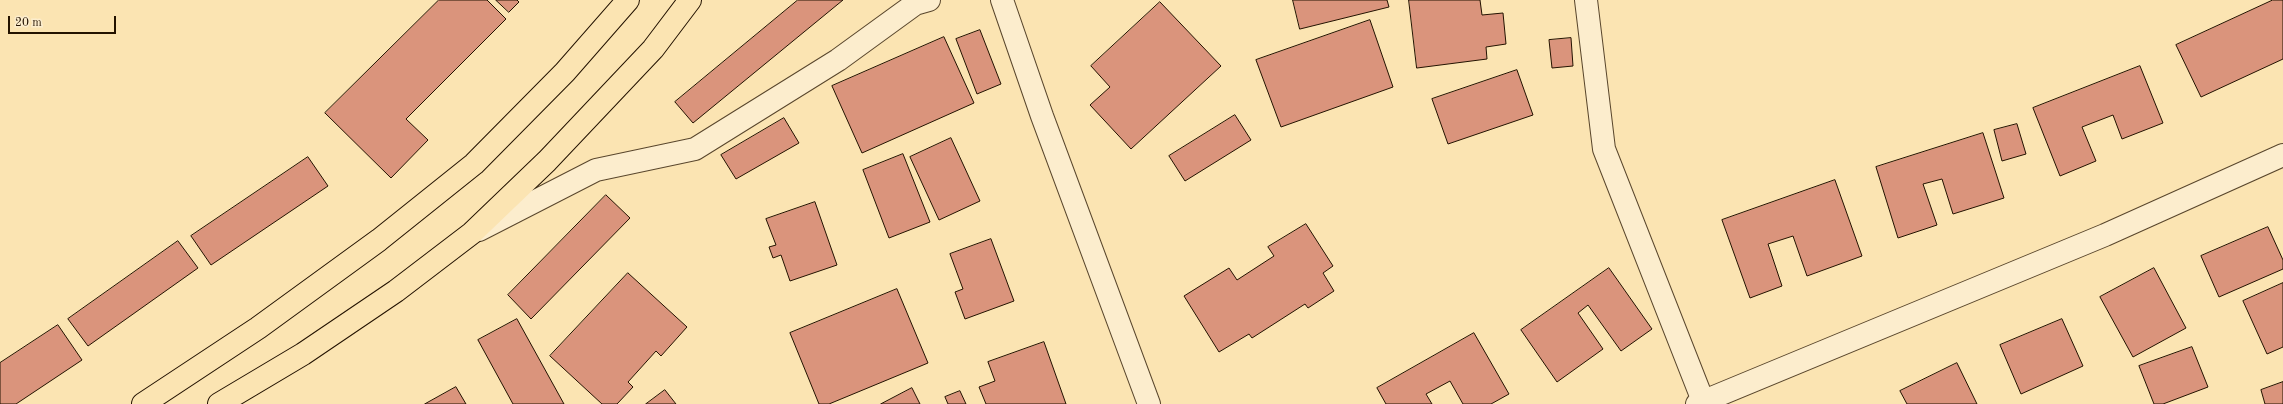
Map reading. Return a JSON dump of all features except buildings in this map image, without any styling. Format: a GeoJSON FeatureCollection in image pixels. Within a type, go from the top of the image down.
{"type":"FeatureCollection","features":[{"type":"Feature","properties":{"kind":"main road"},"geometry":{"type":"LineString","coordinates":[[143,404],[258,328],[379,240],[474,164],[565,72],[628,0]]}},
{"type":"Feature","properties":{"kind":"main road"},"geometry":{"type":"LineString","coordinates":[[219,404],[303,354],[396,291],[472,233],[547,161],[653,49],[690,0]]}},
{"type":"Feature","properties":{"kind":"street"},"geometry":{"type":"LineString","coordinates":[[472,233],[596,170],[695,149],[838,60],[915,4],[929,0]]}},
{"type":"Feature","properties":{"kind":"street"},"geometry":{"type":"LineString","coordinates":[[1002,0],[1042,116],[1149,404]]}},
{"type":"Feature","properties":{"kind":"street"},"geometry":{"type":"LineString","coordinates":[[1586,0],[1604,149],[1700,402],[2105,236],[2283,154]]}}]}
